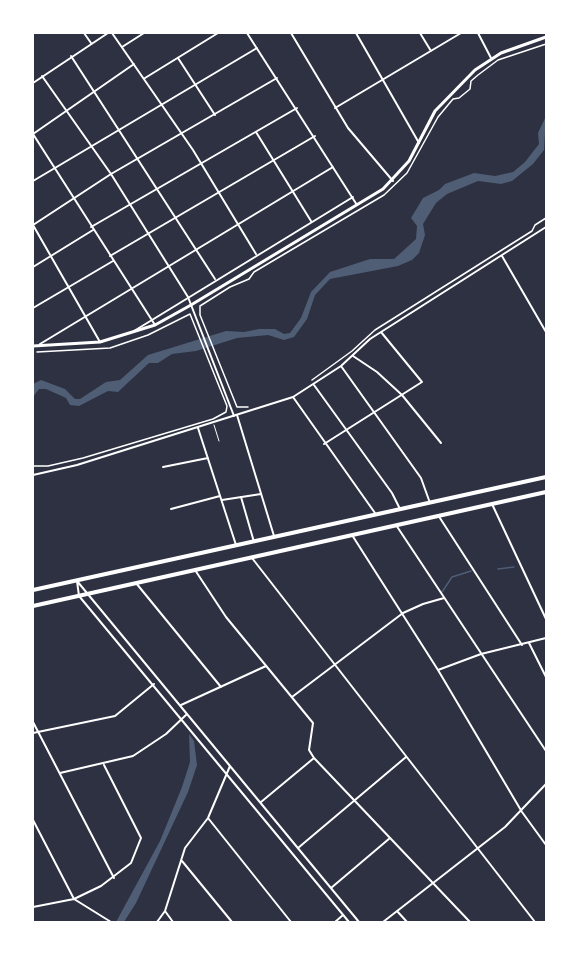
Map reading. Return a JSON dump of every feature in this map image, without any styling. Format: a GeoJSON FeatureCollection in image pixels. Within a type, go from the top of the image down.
{"type":"FeatureCollection","features":[{"type":"Feature","properties":{"kind":"main road"},"geometry":{"type":"LineString","coordinates":[[35,346],[100,342],[155,325],[357,205],[393,180],[409,161],[439,107],[475,70],[491,58],[546,37]]}},
{"type":"Feature","properties":{"kind":"main road"},"geometry":{"type":"LineString","coordinates":[[33,590],[546,477]]}},
{"type":"Feature","properties":{"kind":"main road"},"geometry":{"type":"LineString","coordinates":[[33,606],[438,515],[546,494]]}},
{"type":"Feature","properties":{"kind":"street"},"geometry":{"type":"LineString","coordinates":[[84,33],[92,44]]}},
{"type":"Feature","properties":{"kind":"street"},"geometry":{"type":"LineString","coordinates":[[33,83],[71,56],[110,33],[135,63],[182,134],[256,254]]}},
{"type":"Feature","properties":{"kind":"street"},"geometry":{"type":"LineString","coordinates":[[122,47],[144,33]]}},
{"type":"Feature","properties":{"kind":"street"},"geometry":{"type":"LineString","coordinates":[[145,78],[218,33]]}},
{"type":"Feature","properties":{"kind":"street"},"geometry":{"type":"LineString","coordinates":[[247,33],[357,205]]}},
{"type":"Feature","properties":{"kind":"street"},"geometry":{"type":"LineString","coordinates":[[291,33],[348,128],[393,180]]}},
{"type":"Feature","properties":{"kind":"street"},"geometry":{"type":"LineString","coordinates":[[356,33],[419,143]]}},
{"type":"Feature","properties":{"kind":"street"},"geometry":{"type":"LineString","coordinates":[[420,33],[431,51]]}},
{"type":"Feature","properties":{"kind":"street"},"geometry":{"type":"LineString","coordinates":[[335,108],[462,33]]}},
{"type":"Feature","properties":{"kind":"street"},"geometry":{"type":"LineString","coordinates":[[478,33],[491,58]]}},
{"type":"Feature","properties":{"kind":"street"},"geometry":{"type":"LineString","coordinates":[[200,321],[200,306],[230,287],[249,279],[254,272],[395,186],[416,159],[438,117],[453,99],[459,98],[470,89],[471,81],[483,71],[513,53],[546,44]]}},
{"type":"Feature","properties":{"kind":"street"},"geometry":{"type":"LineString","coordinates":[[33,181],[163,106],[257,48]]}},
{"type":"Feature","properties":{"kind":"street"},"geometry":{"type":"LineString","coordinates":[[71,56],[121,129],[215,279]]}},
{"type":"Feature","properties":{"kind":"street"},"geometry":{"type":"LineString","coordinates":[[178,58],[215,115]]}},
{"type":"Feature","properties":{"kind":"street"},"geometry":{"type":"LineString","coordinates":[[135,63],[33,134],[155,325]]}},
{"type":"Feature","properties":{"kind":"street"},"geometry":{"type":"LineString","coordinates":[[42,76],[111,174],[188,297],[200,321],[236,415],[275,537]]}},
{"type":"Feature","properties":{"kind":"street"},"geometry":{"type":"LineString","coordinates":[[100,342],[33,225],[111,174],[277,78]]}},
{"type":"Feature","properties":{"kind":"street"},"geometry":{"type":"LineString","coordinates":[[33,267],[131,205],[297,108]]}},
{"type":"Feature","properties":{"kind":"street"},"geometry":{"type":"LineString","coordinates":[[256,132],[311,221]]}},
{"type":"Feature","properties":{"kind":"street"},"geometry":{"type":"LineString","coordinates":[[110,256],[220,194],[315,136]]}},
{"type":"Feature","properties":{"kind":"street"},"geometry":{"type":"LineString","coordinates":[[35,346],[333,167]]}},
{"type":"Feature","properties":{"kind":"street"},"geometry":{"type":"LineString","coordinates":[[132,333],[151,318],[353,197]]}},
{"type":"Feature","properties":{"kind":"street"},"geometry":{"type":"LineString","coordinates":[[312,380],[352,351],[375,330],[532,231],[535,225],[546,218]]}},
{"type":"Feature","properties":{"kind":"street"},"geometry":{"type":"LineString","coordinates":[[33,475],[77,465],[293,397],[341,366],[381,332],[546,227]]}},
{"type":"Feature","properties":{"kind":"street"},"geometry":{"type":"LineString","coordinates":[[502,256],[546,332]]}},
{"type":"Feature","properties":{"kind":"street"},"geometry":{"type":"LineString","coordinates":[[33,308],[113,261]]}},
{"type":"Feature","properties":{"kind":"street"},"geometry":{"type":"LineString","coordinates":[[33,466],[48,466],[83,458],[222,414],[227,406],[192,316],[186,314],[148,334],[110,348],[36,352]]}},
{"type":"Feature","properties":{"kind":"street"},"geometry":{"type":"LineString","coordinates":[[324,444],[422,382],[381,332]]}},
{"type":"Feature","properties":{"kind":"street"},"geometry":{"type":"LineString","coordinates":[[353,356],[376,372],[402,395],[441,442]]}},
{"type":"Feature","properties":{"kind":"street"},"geometry":{"type":"LineString","coordinates":[[341,366],[373,414],[421,478],[430,503]]}},
{"type":"Feature","properties":{"kind":"street"},"geometry":{"type":"LineString","coordinates":[[219,369],[237,407],[248,407]]}},
{"type":"Feature","properties":{"kind":"street"},"geometry":{"type":"LineString","coordinates":[[314,384],[392,493],[400,508]]}},
{"type":"Feature","properties":{"kind":"street"},"geometry":{"type":"LineString","coordinates":[[293,397],[324,444],[375,513]]}},
{"type":"Feature","properties":{"kind":"street"},"geometry":{"type":"LineString","coordinates":[[198,428],[236,546]]}},
{"type":"Feature","properties":{"kind":"street"},"geometry":{"type":"LineString","coordinates":[[164,467],[208,458]]}},
{"type":"Feature","properties":{"kind":"street"},"geometry":{"type":"LineString","coordinates":[[222,500],[261,494]]}},
{"type":"Feature","properties":{"kind":"street"},"geometry":{"type":"LineString","coordinates":[[171,509],[220,496]]}},
{"type":"Feature","properties":{"kind":"street"},"geometry":{"type":"LineString","coordinates":[[241,497],[254,542]]}},
{"type":"Feature","properties":{"kind":"street"},"geometry":{"type":"LineString","coordinates":[[492,504],[546,620]]}},
{"type":"Feature","properties":{"kind":"street"},"geometry":{"type":"LineString","coordinates":[[438,515],[522,645]]}},
{"type":"Feature","properties":{"kind":"street"},"geometry":{"type":"LineString","coordinates":[[396,525],[546,751]]}},
{"type":"Feature","properties":{"kind":"street"},"geometry":{"type":"LineString","coordinates":[[352,535],[438,670],[522,812],[546,845]]}},
{"type":"Feature","properties":{"kind":"street"},"geometry":{"type":"LineString","coordinates":[[252,558],[536,922]]}},
{"type":"Feature","properties":{"kind":"street"},"geometry":{"type":"LineString","coordinates":[[195,570],[209,595],[314,725],[309,750],[314,758],[470,922]]}},
{"type":"Feature","properties":{"kind":"street"},"geometry":{"type":"LineString","coordinates":[[77,581],[359,922]]}},
{"type":"Feature","properties":{"kind":"street"},"geometry":{"type":"LineString","coordinates":[[77,581],[79,596],[349,922]]}},
{"type":"Feature","properties":{"kind":"street"},"geometry":{"type":"LineString","coordinates":[[136,583],[221,687]]}},
{"type":"Feature","properties":{"kind":"street"},"geometry":{"type":"LineString","coordinates":[[292,697],[403,614],[423,604],[444,598]]}},
{"type":"Feature","properties":{"kind":"street"},"geometry":{"type":"LineString","coordinates":[[438,670],[481,654],[546,638]]}},
{"type":"Feature","properties":{"kind":"street"},"geometry":{"type":"LineString","coordinates":[[529,643],[546,677]]}},
{"type":"Feature","properties":{"kind":"street"},"geometry":{"type":"LineString","coordinates":[[180,705],[266,666]]}},
{"type":"Feature","properties":{"kind":"street"},"geometry":{"type":"LineString","coordinates":[[33,733],[116,716],[154,684]]}},
{"type":"Feature","properties":{"kind":"street"},"geometry":{"type":"LineString","coordinates":[[60,773],[104,765],[133,756],[166,734],[188,714]]}},
{"type":"Feature","properties":{"kind":"street"},"geometry":{"type":"LineString","coordinates":[[33,722],[114,878]]}},
{"type":"Feature","properties":{"kind":"street"},"geometry":{"type":"LineString","coordinates":[[298,848],[406,757]]}},
{"type":"Feature","properties":{"kind":"street"},"geometry":{"type":"LineString","coordinates":[[261,802],[314,758]]}},
{"type":"Feature","properties":{"kind":"street"},"geometry":{"type":"LineString","coordinates":[[33,907],[74,899],[114,878],[131,863],[141,838],[104,765]]}},
{"type":"Feature","properties":{"kind":"street"},"geometry":{"type":"LineString","coordinates":[[157,922],[165,911],[189,841],[208,818],[230,765]]}},
{"type":"Feature","properties":{"kind":"street"},"geometry":{"type":"LineString","coordinates":[[382,922],[478,849],[522,812],[546,784]]}},
{"type":"Feature","properties":{"kind":"street"},"geometry":{"type":"LineString","coordinates":[[208,818],[291,922]]}},
{"type":"Feature","properties":{"kind":"street"},"geometry":{"type":"LineString","coordinates":[[33,820],[74,899],[111,922]]}},
{"type":"Feature","properties":{"kind":"street"},"geometry":{"type":"LineString","coordinates":[[331,888],[390,838]]}},
{"type":"Feature","properties":{"kind":"street"},"geometry":{"type":"LineString","coordinates":[[299,861],[305,856]]}},
{"type":"Feature","properties":{"kind":"street"},"geometry":{"type":"LineString","coordinates":[[182,861],[232,922]]}},
{"type":"Feature","properties":{"kind":"street"},"geometry":{"type":"LineString","coordinates":[[165,911],[173,922]]}},
{"type":"Feature","properties":{"kind":"street"},"geometry":{"type":"LineString","coordinates":[[397,911],[407,922]]}},
{"type":"Feature","properties":{"kind":"street"},"geometry":{"type":"LineString","coordinates":[[334,922],[343,915]]}},
{"type":"Feature","properties":{"kind":"lane"},"geometry":{"type":"LineString","coordinates":[[213,423],[219,441]]}},
{"type":"Feature","properties":{"kind":"water"},"geometry":{"type":"Polygon","coordinates":[[[546,116],[544,150],[533,164],[512,181],[501,184],[478,181],[447,194],[436,203],[423,224],[425,235],[419,253],[412,260],[398,266],[330,279],[315,295],[307,319],[294,337],[284,340],[268,335],[237,338],[196,351],[172,354],[158,363],[149,363],[118,392],[108,391],[79,406],[70,405],[66,398],[46,389],[39,389],[33,397],[33,384],[41,380],[65,389],[75,399],[80,399],[106,382],[120,380],[148,355],[226,331],[275,329],[284,334],[290,333],[301,318],[311,292],[330,272],[370,259],[394,259],[416,239],[417,226],[411,218],[423,198],[439,190],[445,184],[474,173],[495,176],[513,172],[525,162],[539,144],[538,133],[546,116]]]}},
{"type":"Feature","properties":{"kind":"water"},"geometry":{"type":"Polygon","coordinates":[[[189,734],[194,741],[197,765],[188,792],[136,903],[124,922],[116,922],[160,841],[182,787],[190,762],[189,734]]]}},
{"type":"Feature","properties":{"kind":"waterway"},"geometry":{"type":"LineString","coordinates":[[498,569],[514,567]]}},
{"type":"Feature","properties":{"kind":"waterway"},"geometry":{"type":"LineString","coordinates":[[442,592],[452,577],[471,571]]}}]}
